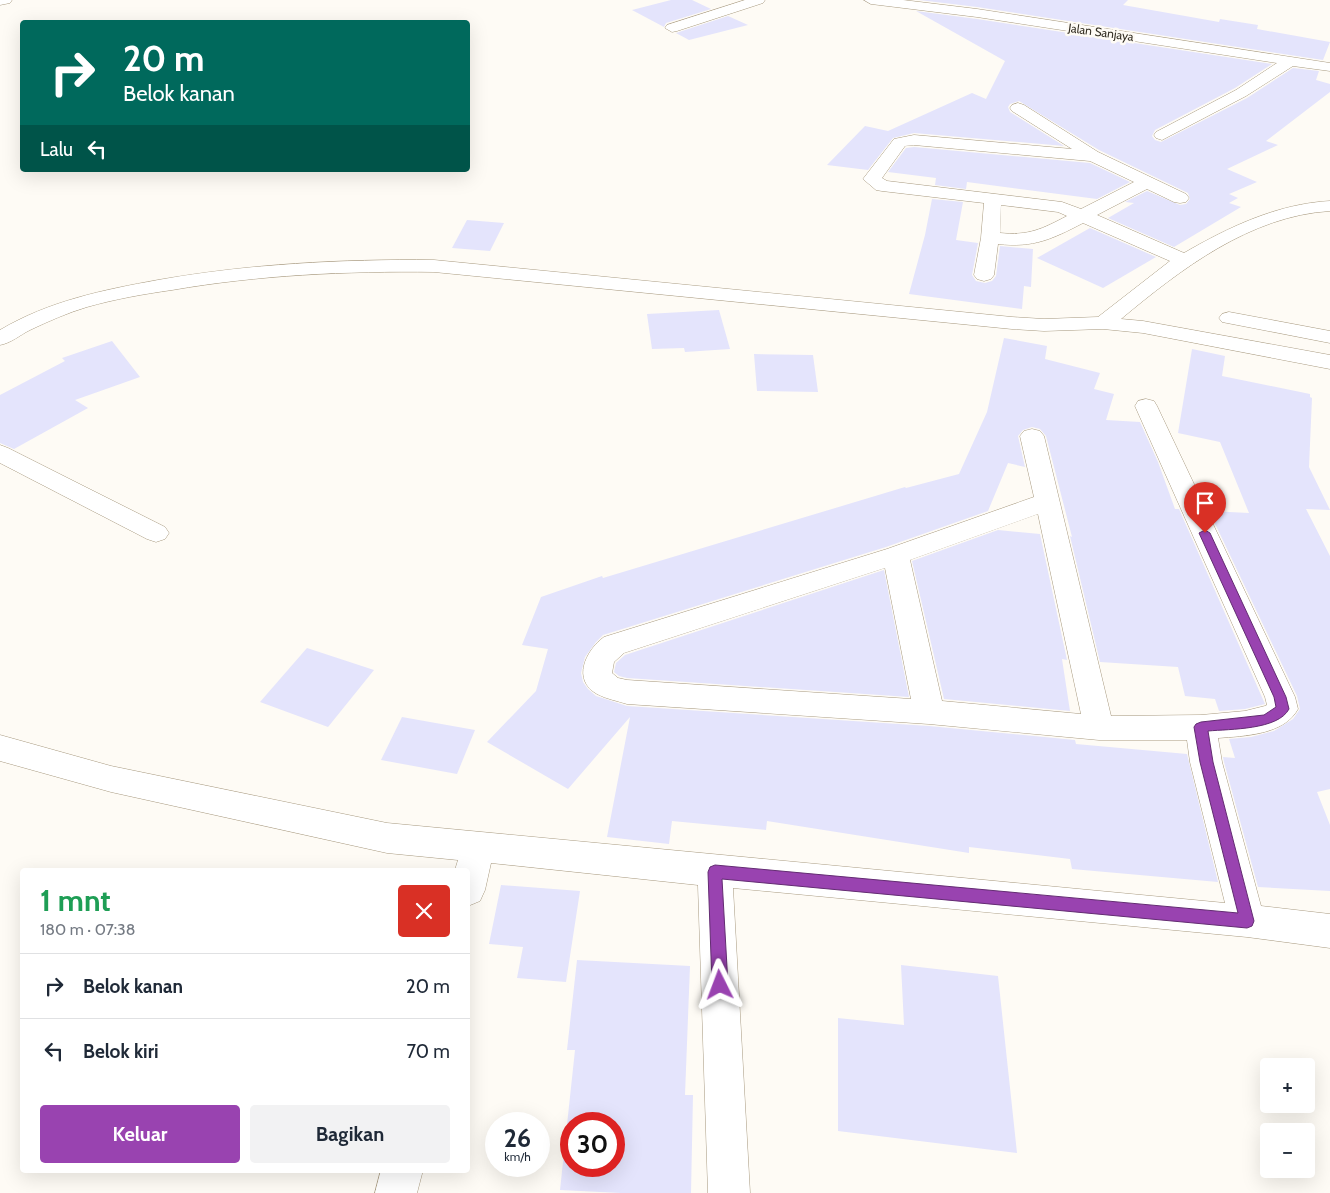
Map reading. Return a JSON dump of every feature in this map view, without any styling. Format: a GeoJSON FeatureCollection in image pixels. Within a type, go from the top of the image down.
{"type":"FeatureCollection","features":[{"type":"Feature","properties":{"kind":"street"},"geometry":{"type":"LineString","coordinates":[[0,1],[5,0]]}},
{"type":"Feature","properties":{"kind":"street"},"geometry":{"type":"LineString","coordinates":[[672,28],[758,0]]}},
{"type":"Feature","properties":{"kind":"street","name":"Jalan Sanjaya"},"geometry":{"type":"LineString","coordinates":[[872,0],[969,12],[1330,67]]}},
{"type":"Feature","properties":{"kind":"street"},"geometry":{"type":"LineString","coordinates":[[1162,135],[1241,93],[1290,61]]}},
{"type":"Feature","properties":{"kind":"street"},"geometry":{"type":"LineString","coordinates":[[1018,108],[1094,156],[1180,198]]}},
{"type":"Feature","properties":{"kind":"street"},"geometry":{"type":"LineString","coordinates":[[1008,149],[1046,126]]}},
{"type":"Feature","properties":{"kind":"street"},"geometry":{"type":"LineString","coordinates":[[1094,156],[905,140],[900,142],[872,179],[882,186],[1054,205],[1184,260]]}},
{"type":"Feature","properties":{"kind":"street"},"geometry":{"type":"LineString","coordinates":[[990,238],[1012,240],[1043,236],[1147,182]]}},
{"type":"Feature","properties":{"kind":"street"},"geometry":{"type":"LineString","coordinates":[[984,275],[990,238],[993,198]]}},
{"type":"Feature","properties":{"kind":"street"},"geometry":{"type":"LineString","coordinates":[[1103,323],[1184,260],[1268,218],[1316,206],[1330,206]]}},
{"type":"Feature","properties":{"kind":"street"},"geometry":{"type":"LineString","coordinates":[[0,339],[22,325],[67,305],[122,292],[230,274],[275,269],[362,265],[444,267],[1012,323],[1044,325],[1103,323],[1178,332],[1330,362]]}},
{"type":"Feature","properties":{"kind":"street"},"geometry":{"type":"LineString","coordinates":[[1229,318],[1330,337]]}},
{"type":"Feature","properties":{"kind":"street"},"geometry":{"type":"LineString","coordinates":[[1048,501],[896,555],[614,645],[602,653],[597,664],[597,677],[608,686],[626,692],[929,712],[1099,728],[1201,727],[1265,720],[1276,715],[1283,709],[1276,688],[1146,406]]}},
{"type":"Feature","properties":{"kind":"street"},"geometry":{"type":"LineString","coordinates":[[1032,436],[1099,728]]}},
{"type":"Feature","properties":{"kind":"street"},"geometry":{"type":"LineString","coordinates":[[0,453],[156,533]]}},
{"type":"Feature","properties":{"kind":"street"},"geometry":{"type":"LineString","coordinates":[[896,555],[929,712]]}},
{"type":"Feature","properties":{"kind":"street"},"geometry":{"type":"LineString","coordinates":[[1201,727],[1206,762],[1247,921]]}},
{"type":"Feature","properties":{"kind":"street"},"geometry":{"type":"LineString","coordinates":[[0,748],[111,779],[387,838],[715,872],[1247,921],[1330,932]]}},
{"type":"Feature","properties":{"kind":"street"},"geometry":{"type":"LineString","coordinates":[[470,881],[477,848]]}},
{"type":"Feature","properties":{"kind":"street"},"geometry":{"type":"LineString","coordinates":[[715,872],[729,1193]]}},
{"type":"Feature","properties":{"kind":"street"},"geometry":{"type":"LineString","coordinates":[[396,1193],[401,1173]]}},
{"type":"Feature","properties":{"kind":"building"},"geometry":{"type":"Polygon","coordinates":[[[671,0],[692,0],[711,9],[666,23],[664,27],[632,10],[671,0]]]}},
{"type":"Feature","properties":{"kind":"building"},"geometry":{"type":"Polygon","coordinates":[[[919,0],[1128,0],[1123,5],[1219,22],[1220,19],[1258,25],[1257,29],[1330,42],[1323,60],[977,7],[919,0]]]}},
{"type":"Feature","properties":{"kind":"building"},"geometry":{"type":"Polygon","coordinates":[[[916,11],[1272,64],[1235,88],[1155,130],[1152,136],[1155,140],[1161,142],[1247,98],[1293,68],[1319,71],[1316,80],[1330,84],[1330,92],[1266,141],[1278,145],[1227,169],[1257,182],[1229,194],[1238,198],[1229,203],[1241,207],[1174,247],[1108,218],[1134,203],[1125,202],[1147,191],[1180,205],[1186,204],[1190,199],[1188,193],[1099,150],[1019,101],[1010,104],[1008,107],[1010,112],[1064,146],[914,133],[893,138],[868,170],[827,165],[865,126],[888,131],[972,93],[986,99],[1005,61],[916,11]]]}},
{"type":"Feature","properties":{"kind":"building"},"geometry":{"type":"Polygon","coordinates":[[[728,16],[748,25],[689,40],[676,33],[728,16]]]}},
{"type":"Feature","properties":{"kind":"building"},"geometry":{"type":"Polygon","coordinates":[[[914,147],[1090,163],[1130,182],[1097,199],[967,182],[966,189],[935,185],[936,178],[888,172],[906,148],[914,147]]]}},
{"type":"Feature","properties":{"kind":"building"},"geometry":{"type":"Polygon","coordinates":[[[932,199],[963,202],[956,240],[978,243],[972,275],[976,281],[985,283],[992,281],[996,276],[1000,246],[1033,249],[1031,287],[1024,286],[1022,309],[909,294],[925,235],[932,199]]]}},
{"type":"Feature","properties":{"kind":"building"},"geometry":{"type":"Polygon","coordinates":[[[467,220],[504,223],[490,251],[452,248],[467,220]]]}},
{"type":"Feature","properties":{"kind":"building"},"geometry":{"type":"Polygon","coordinates":[[[1090,228],[1156,257],[1103,288],[1037,258],[1090,228]]]}},
{"type":"Feature","properties":{"kind":"building"},"geometry":{"type":"Polygon","coordinates":[[[719,310],[730,349],[685,352],[684,348],[652,349],[647,314],[719,310]]]}},
{"type":"Feature","properties":{"kind":"building"},"geometry":{"type":"Polygon","coordinates":[[[1004,338],[1047,346],[1045,359],[1100,373],[1094,389],[1114,394],[1106,420],[1140,422],[1158,462],[1175,509],[1179,509],[1265,704],[1245,709],[1219,711],[1215,699],[1185,696],[1178,667],[1100,662],[1070,536],[1072,537],[1046,436],[1040,429],[1032,427],[1023,430],[1018,436],[1025,467],[1008,463],[988,511],[886,547],[603,635],[585,657],[581,673],[583,682],[596,696],[627,706],[929,726],[1075,740],[1076,744],[1187,754],[1218,882],[1072,869],[1070,859],[969,847],[969,853],[767,821],[766,830],[672,821],[669,844],[607,837],[630,717],[568,789],[487,742],[536,691],[548,649],[522,645],[541,597],[602,576],[603,578],[905,487],[959,474],[987,412],[1004,338]]]}},
{"type":"Feature","properties":{"kind":"building"},"geometry":{"type":"Polygon","coordinates":[[[112,341],[140,377],[75,400],[88,408],[14,449],[0,443],[0,395],[65,361],[62,358],[112,341]]]}},
{"type":"Feature","properties":{"kind":"building"},"geometry":{"type":"Polygon","coordinates":[[[1192,349],[1225,356],[1222,376],[1310,394],[1312,398],[1309,467],[1330,510],[1306,509],[1330,556],[1330,789],[1317,792],[1330,825],[1330,891],[1258,887],[1224,762],[1223,757],[1235,758],[1229,739],[1251,737],[1274,731],[1293,719],[1300,709],[1297,696],[1209,511],[1249,513],[1220,442],[1178,433],[1192,349]]]}},
{"type":"Feature","properties":{"kind":"building"},"geometry":{"type":"Polygon","coordinates":[[[754,354],[813,355],[818,392],[757,391],[754,354]]]}},
{"type":"Feature","properties":{"kind":"building"},"geometry":{"type":"Polygon","coordinates":[[[998,530],[1040,534],[1067,660],[1062,659],[1070,711],[944,699],[912,561],[998,530]]]}},
{"type":"Feature","properties":{"kind":"building"},"geometry":{"type":"Polygon","coordinates":[[[884,570],[909,697],[627,678],[619,676],[614,672],[616,663],[625,655],[884,570]]]}},
{"type":"Feature","properties":{"kind":"building"},"geometry":{"type":"Polygon","coordinates":[[[307,648],[374,670],[328,727],[260,702],[307,648]]]}},
{"type":"Feature","properties":{"kind":"building"},"geometry":{"type":"Polygon","coordinates":[[[402,717],[475,730],[457,774],[381,760],[402,717]]]}},
{"type":"Feature","properties":{"kind":"building"},"geometry":{"type":"Polygon","coordinates":[[[501,885],[580,891],[566,982],[517,978],[523,947],[489,944],[501,885]]]}},
{"type":"Feature","properties":{"kind":"building"},"geometry":{"type":"Polygon","coordinates":[[[577,960],[690,966],[685,1095],[693,1095],[691,1193],[621,1193],[560,1190],[561,1177],[625,1177],[625,1112],[568,1112],[575,1050],[567,1050],[577,960]]]}},
{"type":"Feature","properties":{"kind":"building"},"geometry":{"type":"Polygon","coordinates":[[[901,965],[998,976],[1017,1153],[838,1131],[838,1018],[904,1025],[901,965]]]}},
{"type":"Feature","properties":{"kind":"route"},"geometry":{"type":"LineString","coordinates":[[720,985],[715,872],[1247,921],[1206,762],[1201,727],[1265,720],[1283,709],[1280,697],[1205,533]]}}]}
